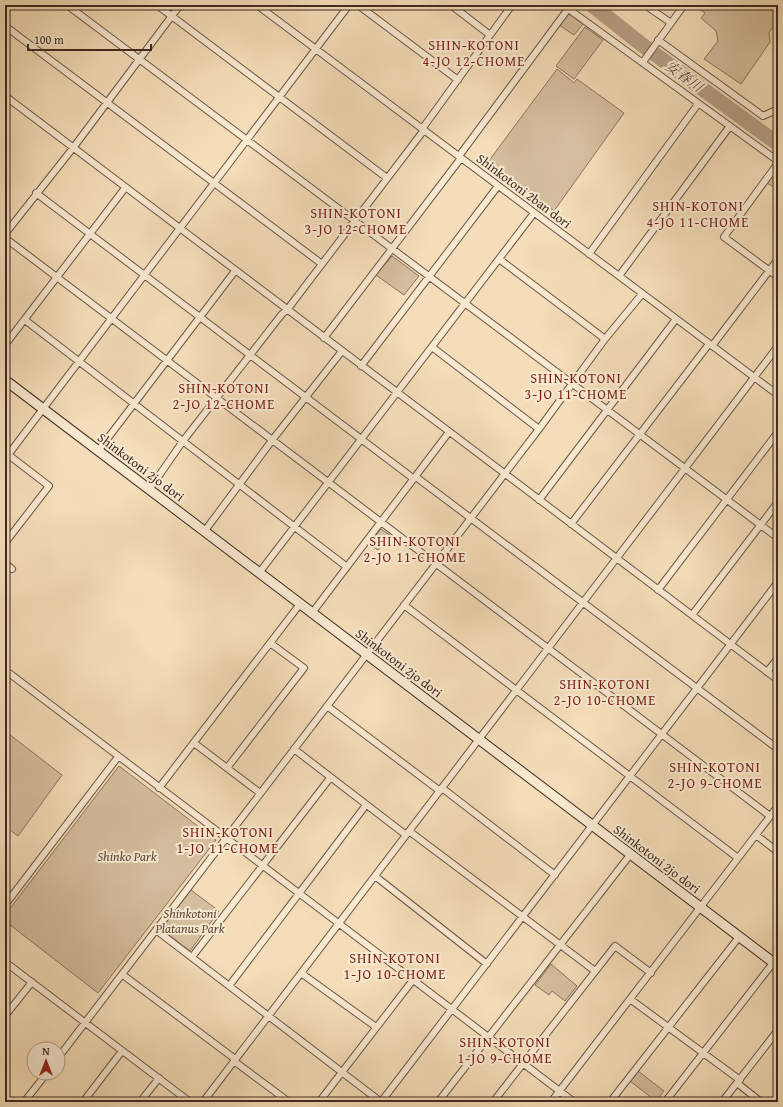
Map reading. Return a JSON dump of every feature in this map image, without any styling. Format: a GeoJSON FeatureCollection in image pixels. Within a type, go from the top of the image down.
{"type":"FeatureCollection","features":[{"type":"Feature","properties":{"kind":"street"},"geometry":{"type":"LineString","coordinates":[[5,9],[8,5]]}},
{"type":"Feature","properties":{"kind":"street"},"geometry":{"type":"LineString","coordinates":[[67,5],[778,538]]}},
{"type":"Feature","properties":{"kind":"street"},"geometry":{"type":"LineString","coordinates":[[157,5],[387,178]]}},
{"type":"Feature","properties":{"kind":"street"},"geometry":{"type":"LineString","coordinates":[[5,234],[73,148],[180,5]]}},
{"type":"Feature","properties":{"kind":"street","name":"Shinkotoni 2ban dori"},"geometry":{"type":"LineString","coordinates":[[257,5],[778,395]]}},
{"type":"Feature","properties":{"kind":"street"},"geometry":{"type":"LineString","coordinates":[[5,543],[49,486],[6,455],[248,140],[349,5]]}},
{"type":"Feature","properties":{"kind":"street"},"geometry":{"type":"LineString","coordinates":[[358,5],[458,80]]}},
{"type":"Feature","properties":{"kind":"street"},"geometry":{"type":"LineString","coordinates":[[451,5],[490,34]]}},
{"type":"Feature","properties":{"kind":"street"},"geometry":{"type":"LineString","coordinates":[[149,490],[249,355],[282,314],[287,310],[355,221],[512,5]]}},
{"type":"Feature","properties":{"kind":"street"},"geometry":{"type":"LineString","coordinates":[[645,5],[671,23]]}},
{"type":"Feature","properties":{"kind":"street"},"geometry":{"type":"LineString","coordinates":[[643,62],[684,5]]}},
{"type":"Feature","properties":{"kind":"street"},"geometry":{"type":"LineString","coordinates":[[324,338],[460,157],[566,7],[778,162],[724,237],[778,277]]}},
{"type":"Feature","properties":{"kind":"street"},"geometry":{"type":"LineString","coordinates":[[5,26],[322,264]]}},
{"type":"Feature","properties":{"kind":"street"},"geometry":{"type":"LineString","coordinates":[[658,40],[763,116],[774,111],[778,107]]}},
{"type":"Feature","properties":{"kind":"street"},"geometry":{"type":"LineString","coordinates":[[5,96],[778,680]]}},
{"type":"Feature","properties":{"kind":"street"},"geometry":{"type":"LineString","coordinates":[[589,254],[698,104]]}},
{"type":"Feature","properties":{"kind":"street"},"geometry":{"type":"LineString","coordinates":[[619,276],[730,126]]}},
{"type":"Feature","properties":{"kind":"street"},"geometry":{"type":"LineString","coordinates":[[361,366],[498,186]]}},
{"type":"Feature","properties":{"kind":"street"},"geometry":{"type":"LineString","coordinates":[[5,345],[126,188]]}},
{"type":"Feature","properties":{"kind":"street"},"geometry":{"type":"LineString","coordinates":[[36,193],[305,398],[470,517],[778,749]]}},
{"type":"Feature","properties":{"kind":"street"},"geometry":{"type":"LineString","coordinates":[[258,573],[534,213]]}},
{"type":"Feature","properties":{"kind":"street"},"geometry":{"type":"LineString","coordinates":[[5,238],[436,562],[770,816]]}},
{"type":"Feature","properties":{"kind":"street"},"geometry":{"type":"LineString","coordinates":[[499,259],[605,339]]}},
{"type":"Feature","properties":{"kind":"street"},"geometry":{"type":"LineString","coordinates":[[571,524],[639,433],[711,345],[778,259]]}},
{"type":"Feature","properties":{"kind":"street"},"geometry":{"type":"LineString","coordinates":[[98,451],[166,359],[235,271]]}},
{"type":"Feature","properties":{"kind":"street"},"geometry":{"type":"LineString","coordinates":[[66,1048],[123,975],[470,517],[539,429],[605,339],[642,294]]}},
{"type":"Feature","properties":{"kind":"street"},"geometry":{"type":"LineString","coordinates":[[538,500],[676,319]]}},
{"type":"Feature","properties":{"kind":"street"},"geometry":{"type":"LineString","coordinates":[[25,320],[347,567]]}},
{"type":"Feature","properties":{"kind":"street"},"geometry":{"type":"LineString","coordinates":[[202,1102],[778,346]]}},
{"type":"Feature","properties":{"kind":"street"},"geometry":{"type":"LineString","coordinates":[[432,347],[539,429]]}},
{"type":"Feature","properties":{"kind":"street"},"geometry":{"type":"LineString","coordinates":[[204,532],[273,439],[342,351]]}},
{"type":"Feature","properties":{"kind":"street","name":"Shinkotoni 2jo dori"},"geometry":{"type":"LineString","coordinates":[[5,380],[630,855],[776,964]]}},
{"type":"Feature","properties":{"kind":"street"},"geometry":{"type":"LineString","coordinates":[[312,613],[449,432]]}},
{"type":"Feature","properties":{"kind":"street"},"geometry":{"type":"LineString","coordinates":[[658,590],[778,432]]}},
{"type":"Feature","properties":{"kind":"street"},"geometry":{"type":"LineString","coordinates":[[692,615],[778,502]]}},
{"type":"Feature","properties":{"kind":"street"},"geometry":{"type":"LineString","coordinates":[[5,564],[12,569]]}},
{"type":"Feature","properties":{"kind":"street"},"geometry":{"type":"LineString","coordinates":[[156,930],[381,1102],[556,875],[778,582]]}},
{"type":"Feature","properties":{"kind":"street"},"geometry":{"type":"LineString","coordinates":[[159,788],[300,604]]}},
{"type":"Feature","properties":{"kind":"street"},"geometry":{"type":"LineString","coordinates":[[404,605],[738,858]]}},
{"type":"Feature","properties":{"kind":"street"},"geometry":{"type":"LineString","coordinates":[[227,768],[304,668],[270,643]]}},
{"type":"Feature","properties":{"kind":"street"},"geometry":{"type":"LineString","coordinates":[[767,672],[778,658]]}},
{"type":"Feature","properties":{"kind":"street"},"geometry":{"type":"LineString","coordinates":[[5,670],[574,1102]]}},
{"type":"Feature","properties":{"kind":"street"},"geometry":{"type":"LineString","coordinates":[[327,706],[556,875]]}},
{"type":"Feature","properties":{"kind":"street"},"geometry":{"type":"LineString","coordinates":[[194,743],[260,794]]}},
{"type":"Feature","properties":{"kind":"street"},"geometry":{"type":"LineString","coordinates":[[294,750],[366,805],[408,833],[560,944],[594,971]]}},
{"type":"Feature","properties":{"kind":"street"},"geometry":{"type":"LineString","coordinates":[[5,905],[118,757]]}},
{"type":"Feature","properties":{"kind":"street"},"geometry":{"type":"LineString","coordinates":[[192,958],[330,778]]}},
{"type":"Feature","properties":{"kind":"street"},"geometry":{"type":"LineString","coordinates":[[229,986],[366,805]]}},
{"type":"Feature","properties":{"kind":"street"},"geometry":{"type":"LineString","coordinates":[[551,1102],[778,806]]}},
{"type":"Feature","properties":{"kind":"street"},"geometry":{"type":"LineString","coordinates":[[756,835],[778,852]]}},
{"type":"Feature","properties":{"kind":"street"},"geometry":{"type":"LineString","coordinates":[[438,1102],[630,855]]}},
{"type":"Feature","properties":{"kind":"street"},"geometry":{"type":"LineString","coordinates":[[375,876],[487,964]]}},
{"type":"Feature","properties":{"kind":"street"},"geometry":{"type":"LineString","coordinates":[[610,1102],[739,937]]}},
{"type":"Feature","properties":{"kind":"street"},"geometry":{"type":"LineString","coordinates":[[493,1102],[615,946],[650,973]]}},
{"type":"Feature","properties":{"kind":"street"},"geometry":{"type":"LineString","coordinates":[[5,962],[190,1102]]}},
{"type":"Feature","properties":{"kind":"street"},"geometry":{"type":"LineString","coordinates":[[665,1102],[703,1052],[776,964]]}},
{"type":"Feature","properties":{"kind":"street"},"geometry":{"type":"LineString","coordinates":[[301,973],[376,1027]]}},
{"type":"Feature","properties":{"kind":"street"},"geometry":{"type":"LineString","coordinates":[[123,975],[289,1102]]}},
{"type":"Feature","properties":{"kind":"street"},"geometry":{"type":"LineString","coordinates":[[319,1102],[413,980]]}},
{"type":"Feature","properties":{"kind":"street"},"geometry":{"type":"LineString","coordinates":[[5,1016],[32,982]]}},
{"type":"Feature","properties":{"kind":"street"},"geometry":{"type":"LineString","coordinates":[[630,999],[703,1052],[761,1102]]}},
{"type":"Feature","properties":{"kind":"street"},"geometry":{"type":"LineString","coordinates":[[722,1102],[778,1030]]}},
{"type":"Feature","properties":{"kind":"street"},"geometry":{"type":"LineString","coordinates":[[83,1102],[122,1051]]}},
{"type":"Feature","properties":{"kind":"street"},"geometry":{"type":"LineString","coordinates":[[140,1102],[159,1078]]}},
{"type":"Feature","properties":{"kind":"street"},"geometry":{"type":"LineString","coordinates":[[24,1102],[41,1081]]}},
{"type":"Feature","properties":{"kind":"green space"},"geometry":{"type":"Polygon","coordinates":[[[697,5],[778,5],[778,19],[769,33],[770,42],[741,84],[704,59],[718,41],[716,31],[701,18],[705,13],[696,7],[697,5]]]}},
{"type":"Feature","properties":{"kind":"green space"},"geometry":{"type":"Polygon","coordinates":[[[568,13],[583,24],[574,35],[559,25],[568,13]]]}},
{"type":"Feature","properties":{"kind":"green space"},"geometry":{"type":"Polygon","coordinates":[[[585,27],[603,40],[574,79],[556,66],[585,27]]]}},
{"type":"Feature","properties":{"kind":"green space"},"geometry":{"type":"Polygon","coordinates":[[[557,69],[574,83],[577,79],[624,113],[554,211],[488,162],[557,69]]]}},
{"type":"Feature","properties":{"kind":"green space"},"geometry":{"type":"Polygon","coordinates":[[[778,168],[778,184],[775,188],[767,183],[778,168]]]}},
{"type":"Feature","properties":{"kind":"green space"},"geometry":{"type":"Polygon","coordinates":[[[392,256],[419,276],[404,295],[376,275],[392,256]]]}},
{"type":"Feature","properties":{"kind":"green space"},"geometry":{"type":"Polygon","coordinates":[[[381,529],[390,535],[378,550],[369,544],[381,529]]]}},
{"type":"Feature","properties":{"kind":"green space"},"geometry":{"type":"Polygon","coordinates":[[[5,731],[62,775],[18,836],[5,826],[5,731]]]}},
{"type":"Feature","properties":{"kind":"green space","name":"Shinko Park"},"geometry":{"type":"Polygon","coordinates":[[[119,766],[216,840],[98,993],[5,921],[5,915],[119,766]]]}},
{"type":"Feature","properties":{"kind":"green space","name":"Shinkotoni Platanus Park"},"geometry":{"type":"Polygon","coordinates":[[[191,890],[219,911],[190,951],[161,929],[191,890]]]}},
{"type":"Feature","properties":{"kind":"green space"},"geometry":{"type":"Polygon","coordinates":[[[551,964],[577,986],[565,1001],[552,991],[549,995],[535,985],[551,964]]]}},
{"type":"Feature","properties":{"kind":"green space"},"geometry":{"type":"Polygon","coordinates":[[[638,1071],[664,1091],[656,1101],[630,1081],[638,1071]]]}},
{"type":"Feature","properties":{"kind":"waterway","name":"安春川"},"geometry":{"type":"LineString","coordinates":[[592,5],[645,47],[778,144]]}},
{"type":"Feature","properties":{"kind":"district","name":"SHIN-KOTONI 4-JO 12-CHOME"},"geometry":{"type":"Point","coordinates":[474,54]}},
{"type":"Feature","properties":{"kind":"district","name":"SHIN-KOTONI 4-JO 11-CHOME"},"geometry":{"type":"Point","coordinates":[698,214]}},
{"type":"Feature","properties":{"kind":"district","name":"SHIN-KOTONI 3-JO 12-CHOME"},"geometry":{"type":"Point","coordinates":[356,222]}},
{"type":"Feature","properties":{"kind":"district","name":"SHIN-KOTONI 3-JO 11-CHOME"},"geometry":{"type":"Point","coordinates":[576,386]}},
{"type":"Feature","properties":{"kind":"district","name":"SHIN-KOTONI 2-JO 12-CHOME"},"geometry":{"type":"Point","coordinates":[224,396]}},
{"type":"Feature","properties":{"kind":"district","name":"SHIN-KOTONI 2-JO 11-CHOME"},"geometry":{"type":"Point","coordinates":[415,550]}},
{"type":"Feature","properties":{"kind":"district","name":"SHIN-KOTONI 2-JO 10-CHOME"},"geometry":{"type":"Point","coordinates":[605,692]}},
{"type":"Feature","properties":{"kind":"district","name":"SHIN-KOTONI 2-JO 9-CHOME"},"geometry":{"type":"Point","coordinates":[715,776]}},
{"type":"Feature","properties":{"kind":"district","name":"SHIN-KOTONI 1-JO 11-CHOME"},"geometry":{"type":"Point","coordinates":[228,840]}},
{"type":"Feature","properties":{"kind":"district","name":"SHIN-KOTONI 1-JO 10-CHOME"},"geometry":{"type":"Point","coordinates":[395,966]}},
{"type":"Feature","properties":{"kind":"district","name":"SHIN-KOTONI 1-JO 9-CHOME"},"geometry":{"type":"Point","coordinates":[505,1050]}}]}
